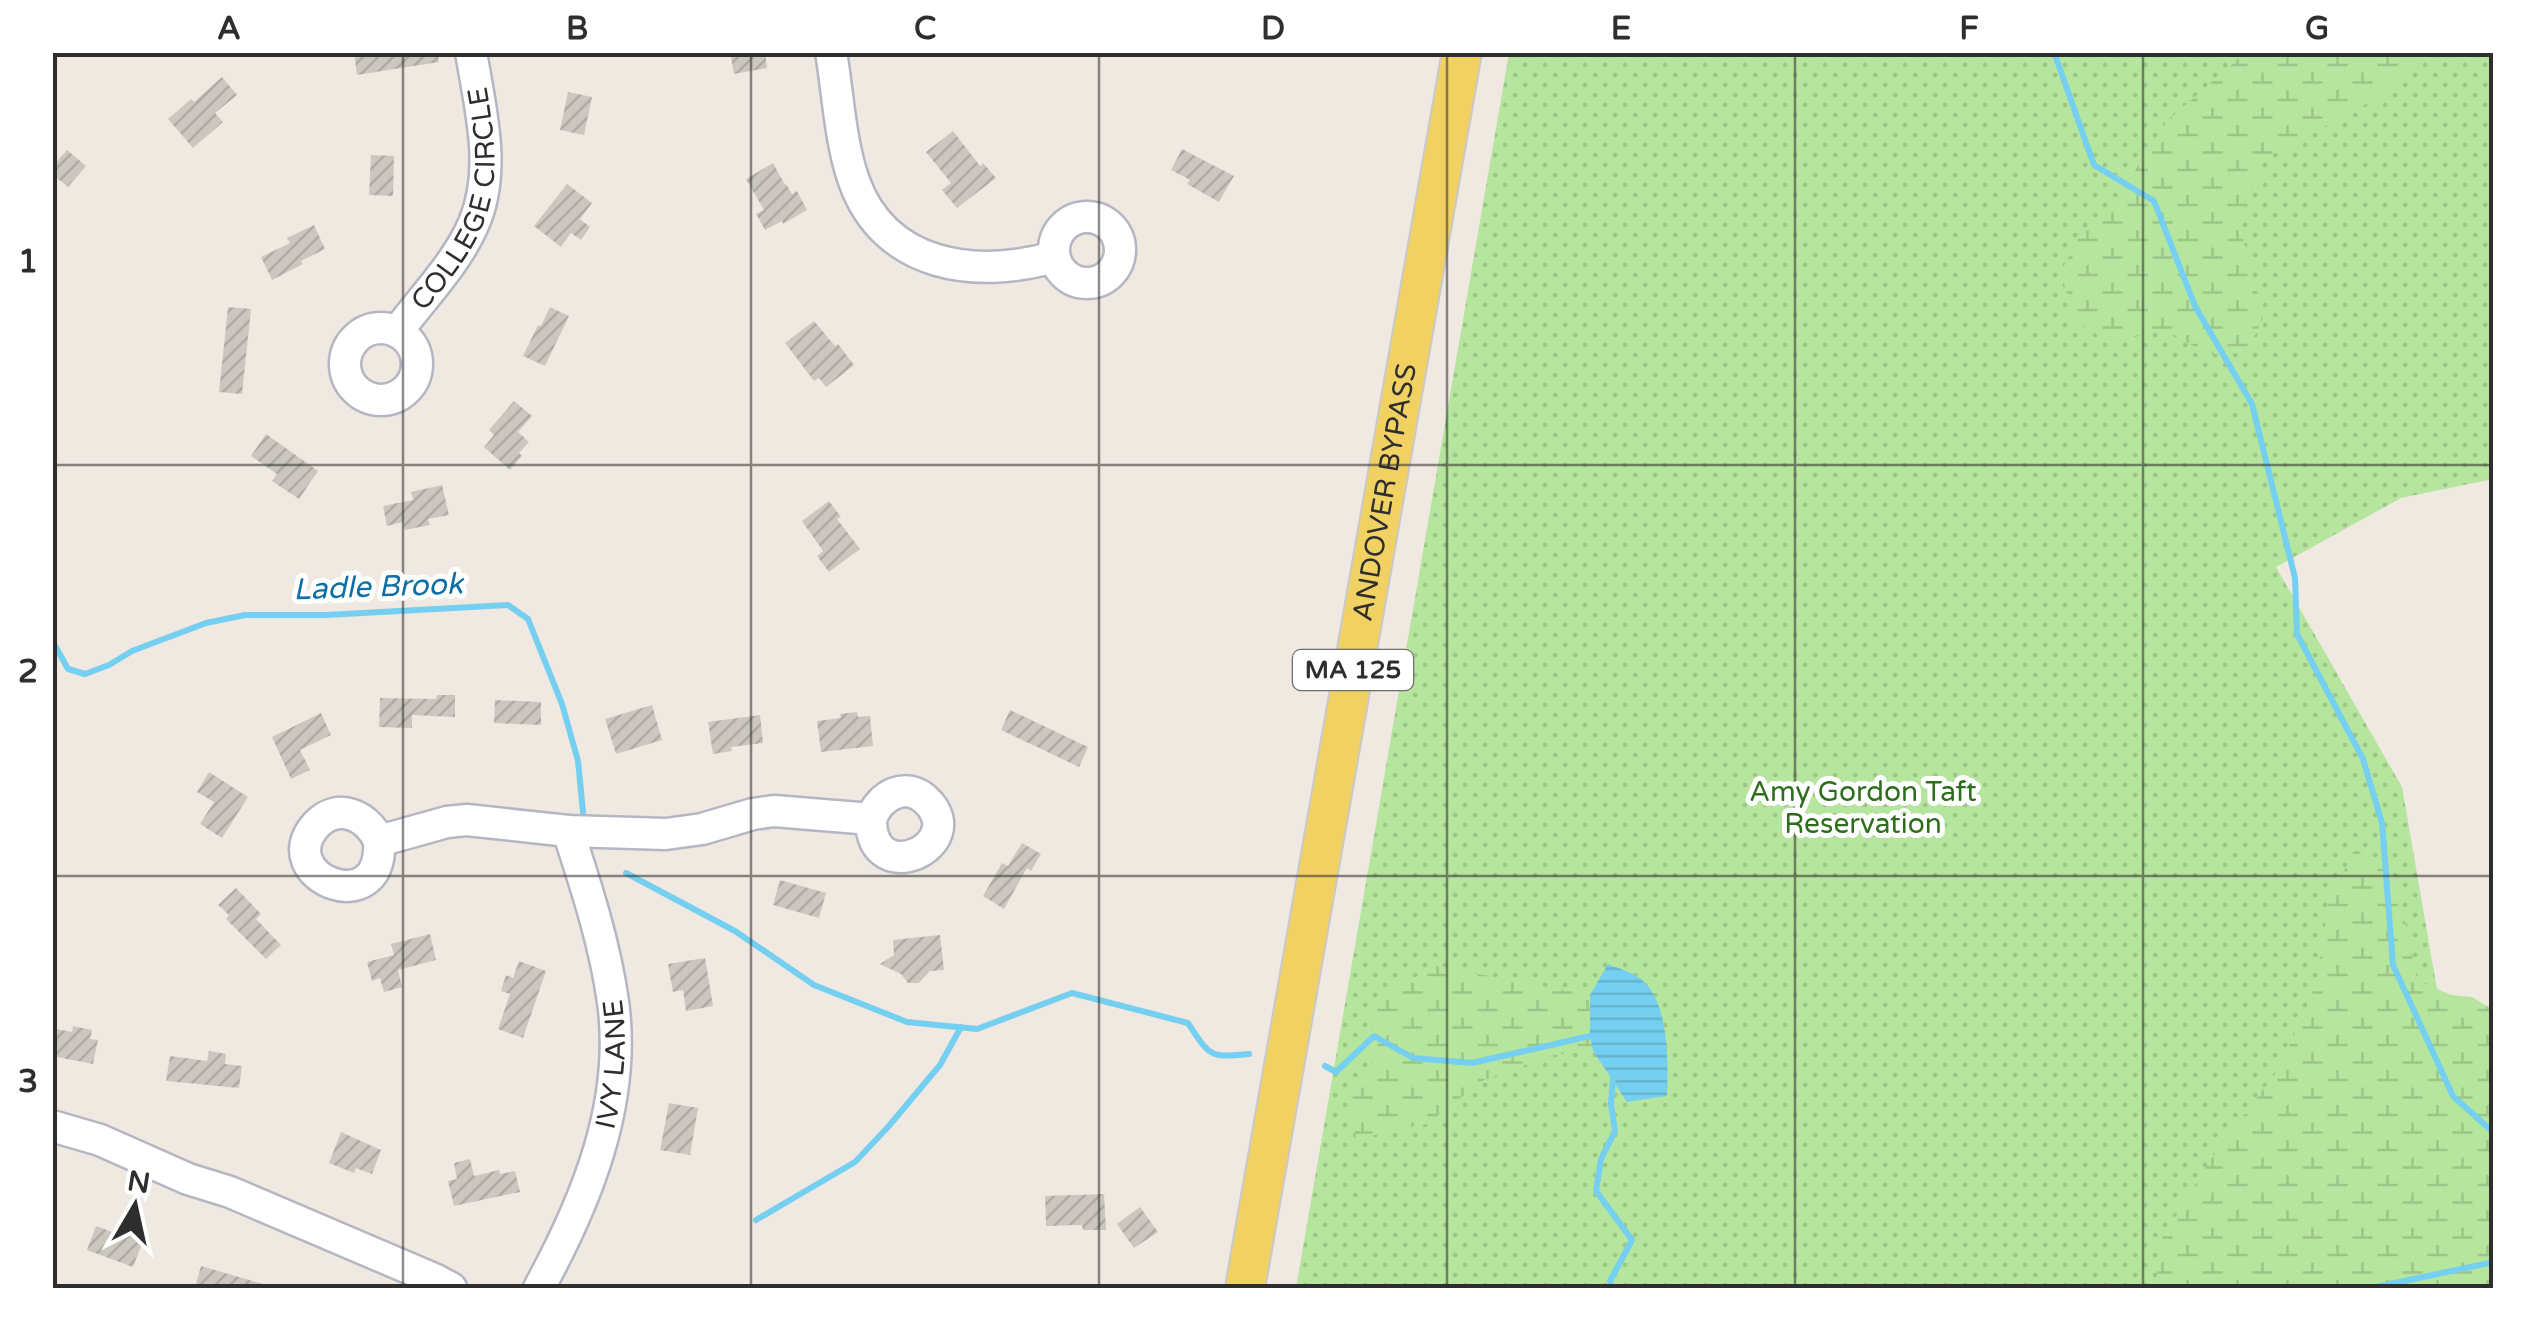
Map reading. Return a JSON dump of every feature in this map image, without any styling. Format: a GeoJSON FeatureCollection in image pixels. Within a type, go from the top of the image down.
{"type":"FeatureCollection","features":[{"type":"Feature","properties":{"kind":"main road","name":"ANDOVER BYPASS"},"geometry":{"type":"LineString","coordinates":[[1245,1288],[1462,52]]}},
{"type":"Feature","properties":{"kind":"street","name":"COLLEGE CIRCLE"},"geometry":{"type":"LineString","coordinates":[[397,332],[459,250],[481,202],[485,179],[484,131],[471,52]]}},
{"type":"Feature","properties":{"kind":"street"},"geometry":{"type":"LineString","coordinates":[[831,52],[849,164],[855,184],[876,222],[928,257],[969,267],[1011,266],[1054,257]]}},
{"type":"Feature","properties":{"kind":"street"},"geometry":{"type":"LineString","coordinates":[[379,841],[467,820],[568,831],[666,834],[774,811],[871,819]]}},
{"type":"Feature","properties":{"kind":"street","name":"IVY LANE"},"geometry":{"type":"LineString","coordinates":[[539,1288],[590,1177],[608,1119],[614,1078],[614,1004],[589,896],[568,831]]}},
{"type":"Feature","properties":{"kind":"street"},"geometry":{"type":"LineString","coordinates":[[52,1126],[100,1140],[188,1179],[230,1192],[451,1288]]}},
{"type":"Feature","properties":{"kind":"green space","name":"Amy Gordon Taft Reservation"},"geometry":{"type":"Polygon","coordinates":[[[1509,53],[2493,53],[2493,479],[2401,498],[2276,567],[2402,787],[2493,1288],[1296,1288],[1509,53]]]}},
{"type":"Feature","properties":{"kind":"green space"},"geometry":{"type":"Polygon","coordinates":[[[2245,53],[2420,53],[2383,95],[2264,159],[2239,224],[2264,316],[2247,352],[2208,354],[2165,330],[2108,342],[2074,319],[2061,272],[2078,238],[2107,214],[2167,121],[2245,53]]]}},
{"type":"Feature","properties":{"kind":"green space"},"geometry":{"type":"Polygon","coordinates":[[[2355,849],[2396,878],[2417,980],[2451,995],[2472,997],[2493,1010],[2493,1288],[2155,1288],[2161,1240],[2213,1156],[2280,1067],[2316,985],[2329,900],[2355,849]]]}},
{"type":"Feature","properties":{"kind":"green space"},"geometry":{"type":"Polygon","coordinates":[[[1436,966],[1590,995],[1593,1051],[1553,1055],[1484,1080],[1426,1124],[1356,1139],[1351,1095],[1372,1075],[1372,1001],[1436,966]]]}},
{"type":"Feature","properties":{"kind":"water"},"geometry":{"type":"Polygon","coordinates":[[[1608,964],[1638,977],[1656,1000],[1665,1032],[1667,1096],[1627,1102],[1593,1051],[1590,995],[1608,964]]]}},
{"type":"Feature","properties":{"kind":"building"},"geometry":{"type":"Polygon","coordinates":[[[354,52],[438,52],[439,62],[357,75],[354,52]]]}},
{"type":"Feature","properties":{"kind":"building"},"geometry":{"type":"Polygon","coordinates":[[[730,52],[765,52],[767,68],[734,74],[730,52]]]}},
{"type":"Feature","properties":{"kind":"building"},"geometry":{"type":"Polygon","coordinates":[[[222,77],[237,95],[215,113],[223,122],[193,148],[168,119],[222,77]]]}},
{"type":"Feature","properties":{"kind":"building"},"geometry":{"type":"Polygon","coordinates":[[[568,92],[592,97],[584,135],[560,130],[568,92]]]}},
{"type":"Feature","properties":{"kind":"building"},"geometry":{"type":"Polygon","coordinates":[[[953,131],[980,166],[983,163],[996,178],[957,208],[942,190],[951,183],[926,152],[953,131]]]}},
{"type":"Feature","properties":{"kind":"building"},"geometry":{"type":"Polygon","coordinates":[[[1182,149],[1234,176],[1219,202],[1171,170],[1182,149]]]}},
{"type":"Feature","properties":{"kind":"building"},"geometry":{"type":"Polygon","coordinates":[[[67,150],[86,166],[68,187],[52,174],[52,167],[67,150]]]}},
{"type":"Feature","properties":{"kind":"building"},"geometry":{"type":"Polygon","coordinates":[[[371,155],[394,156],[393,196],[369,195],[371,155]]]}},
{"type":"Feature","properties":{"kind":"building"},"geometry":{"type":"Polygon","coordinates":[[[773,163],[785,185],[792,194],[797,191],[807,210],[765,230],[756,214],[764,210],[746,179],[773,163]]]}},
{"type":"Feature","properties":{"kind":"building"},"geometry":{"type":"Polygon","coordinates":[[[567,184],[592,203],[580,219],[590,227],[581,240],[571,233],[561,247],[534,226],[567,184]]]}},
{"type":"Feature","properties":{"kind":"building"},"geometry":{"type":"Polygon","coordinates":[[[314,225],[325,249],[272,280],[261,257],[290,243],[287,238],[314,225]]]}},
{"type":"Feature","properties":{"kind":"building"},"geometry":{"type":"Polygon","coordinates":[[[228,307],[251,309],[242,394],[219,392],[228,307]]]}},
{"type":"Feature","properties":{"kind":"building"},"geometry":{"type":"Polygon","coordinates":[[[550,307],[569,316],[545,366],[523,356],[550,307]]]}},
{"type":"Feature","properties":{"kind":"building"},"geometry":{"type":"Polygon","coordinates":[[[814,321],[854,365],[826,387],[819,378],[814,381],[785,343],[814,321]]]}},
{"type":"Feature","properties":{"kind":"building"},"geometry":{"type":"Polygon","coordinates":[[[514,401],[532,416],[518,432],[529,442],[510,470],[484,447],[494,435],[489,430],[514,401]]]}},
{"type":"Feature","properties":{"kind":"building"},"geometry":{"type":"Polygon","coordinates":[[[266,434],[318,471],[299,499],[272,481],[277,474],[251,456],[266,434]]]}},
{"type":"Feature","properties":{"kind":"building"},"geometry":{"type":"Polygon","coordinates":[[[442,485],[449,515],[428,519],[430,525],[405,530],[403,522],[387,526],[383,506],[413,500],[411,492],[442,485]]]}},
{"type":"Feature","properties":{"kind":"building"},"geometry":{"type":"Polygon","coordinates":[[[829,501],[841,517],[837,519],[860,549],[829,572],[817,556],[823,551],[802,521],[829,501]]]}},
{"type":"Feature","properties":{"kind":"building"},"geometry":{"type":"Polygon","coordinates":[[[437,695],[455,695],[455,717],[412,715],[412,728],[379,727],[380,698],[436,699],[437,695]]]}},
{"type":"Feature","properties":{"kind":"building"},"geometry":{"type":"Polygon","coordinates":[[[495,700],[541,702],[541,725],[494,723],[495,700]]]}},
{"type":"Feature","properties":{"kind":"building"},"geometry":{"type":"Polygon","coordinates":[[[652,705],[662,740],[616,754],[605,719],[652,705]]]}},
{"type":"Feature","properties":{"kind":"building"},"geometry":{"type":"Polygon","coordinates":[[[1010,710],[1088,747],[1079,767],[1001,730],[1010,710]]]}},
{"type":"Feature","properties":{"kind":"building"},"geometry":{"type":"Polygon","coordinates":[[[857,712],[858,717],[870,716],[873,746],[821,752],[817,721],[857,712]]]}},
{"type":"Feature","properties":{"kind":"building"},"geometry":{"type":"Polygon","coordinates":[[[321,713],[331,735],[300,750],[310,770],[291,779],[272,737],[321,713]]]}},
{"type":"Feature","properties":{"kind":"building"},"geometry":{"type":"Polygon","coordinates":[[[760,715],[763,743],[713,754],[708,722],[760,715]]]}},
{"type":"Feature","properties":{"kind":"building"},"geometry":{"type":"Polygon","coordinates":[[[209,772],[248,797],[222,838],[200,824],[214,802],[197,792],[209,772]]]}},
{"type":"Feature","properties":{"kind":"building"},"geometry":{"type":"Polygon","coordinates":[[[1022,843],[1041,854],[1031,871],[1027,868],[1004,909],[983,896],[1002,863],[1008,866],[1022,843]]]}},
{"type":"Feature","properties":{"kind":"building"},"geometry":{"type":"Polygon","coordinates":[[[780,880],[826,893],[819,918],[773,905],[780,880]]]}},
{"type":"Feature","properties":{"kind":"building"},"geometry":{"type":"Polygon","coordinates":[[[236,888],[261,914],[256,919],[281,945],[266,959],[226,919],[229,915],[218,905],[236,888]]]}},
{"type":"Feature","properties":{"kind":"building"},"geometry":{"type":"Polygon","coordinates":[[[430,934],[436,960],[398,970],[402,987],[384,992],[380,978],[372,981],[367,962],[394,955],[391,944],[430,934]]]}},
{"type":"Feature","properties":{"kind":"building"},"geometry":{"type":"Polygon","coordinates":[[[940,935],[944,970],[930,971],[919,983],[908,983],[901,974],[880,964],[894,955],[893,940],[940,935]]]}},
{"type":"Feature","properties":{"kind":"building"},"geometry":{"type":"Polygon","coordinates":[[[705,958],[713,1006],[686,1011],[683,990],[673,992],[668,964],[705,958]]]}},
{"type":"Feature","properties":{"kind":"building"},"geometry":{"type":"Polygon","coordinates":[[[519,961],[546,971],[523,1038],[498,1029],[510,994],[501,991],[506,975],[513,978],[519,961]]]}},
{"type":"Feature","properties":{"kind":"building"},"geometry":{"type":"Polygon","coordinates":[[[73,1026],[92,1030],[90,1039],[98,1040],[93,1064],[52,1056],[52,1028],[72,1032],[73,1026]]]}},
{"type":"Feature","properties":{"kind":"building"},"geometry":{"type":"Polygon","coordinates":[[[209,1051],[226,1054],[225,1064],[242,1066],[239,1088],[166,1081],[170,1056],[207,1061],[209,1051]]]}},
{"type":"Feature","properties":{"kind":"building"},"geometry":{"type":"Polygon","coordinates":[[[669,1103],[698,1108],[690,1155],[660,1150],[669,1103]]]}},
{"type":"Feature","properties":{"kind":"building"},"geometry":{"type":"Polygon","coordinates":[[[341,1132],[381,1150],[372,1174],[356,1168],[354,1173],[329,1163],[341,1132]]]}},
{"type":"Feature","properties":{"kind":"building"},"geometry":{"type":"Polygon","coordinates":[[[470,1159],[474,1176],[515,1171],[520,1192],[454,1206],[448,1181],[457,1179],[454,1163],[470,1159]]]}},
{"type":"Feature","properties":{"kind":"building"},"geometry":{"type":"Polygon","coordinates":[[[1104,1194],[1106,1230],[1083,1230],[1082,1225],[1046,1226],[1045,1196],[1104,1194]]]}},
{"type":"Feature","properties":{"kind":"building"},"geometry":{"type":"Polygon","coordinates":[[[1140,1207],[1158,1232],[1134,1248],[1117,1224],[1140,1207]]]}},
{"type":"Feature","properties":{"kind":"building"},"geometry":{"type":"Polygon","coordinates":[[[96,1226],[115,1233],[117,1228],[144,1238],[133,1267],[87,1250],[96,1226]]]}},
{"type":"Feature","properties":{"kind":"building"},"geometry":{"type":"Polygon","coordinates":[[[201,1266],[263,1284],[262,1288],[195,1288],[201,1266]]]}},
{"type":"Feature","properties":{"kind":"waterway"},"geometry":{"type":"LineString","coordinates":[[2054,52],[2094,165],[2154,201],[2195,306],[2252,404],[2295,578],[2297,634],[2363,759],[2382,823],[2393,965],[2453,1096],[2494,1133]]}},
{"type":"Feature","properties":{"kind":"waterway","name":"Ladle Brook"},"geometry":{"type":"LineString","coordinates":[[52,640],[68,669],[85,674],[206,623],[245,615],[326,615],[508,605],[528,619],[562,704],[578,761],[583,812]]}},
{"type":"Feature","properties":{"kind":"waterway","name":"Ladle Brook"},"geometry":{"type":"LineString","coordinates":[[626,873],[735,931],[814,985],[907,1022],[977,1029],[1072,993],[1188,1023],[1206,1048],[1217,1055],[1249,1054]]}},
{"type":"Feature","properties":{"kind":"waterway"},"geometry":{"type":"LineString","coordinates":[[756,1220],[855,1162],[940,1065],[961,1027]]}},
{"type":"Feature","properties":{"kind":"waterway","name":"Ladle Brook"},"geometry":{"type":"LineString","coordinates":[[1325,1066],[1336,1072],[1374,1036],[1413,1058],[1472,1063],[1590,1036],[1597,1038]]}},
{"type":"Feature","properties":{"kind":"waterway","name":"Ladle Brook"},"geometry":{"type":"LineString","coordinates":[[1613,1078],[1615,1131],[1601,1159],[1596,1191],[1632,1240],[1610,1281],[1613,1288]]}},
{"type":"Feature","properties":{"kind":"waterway","name":"Ladle Brook"},"geometry":{"type":"LineString","coordinates":[[2371,1288],[2494,1262]]}}]}
